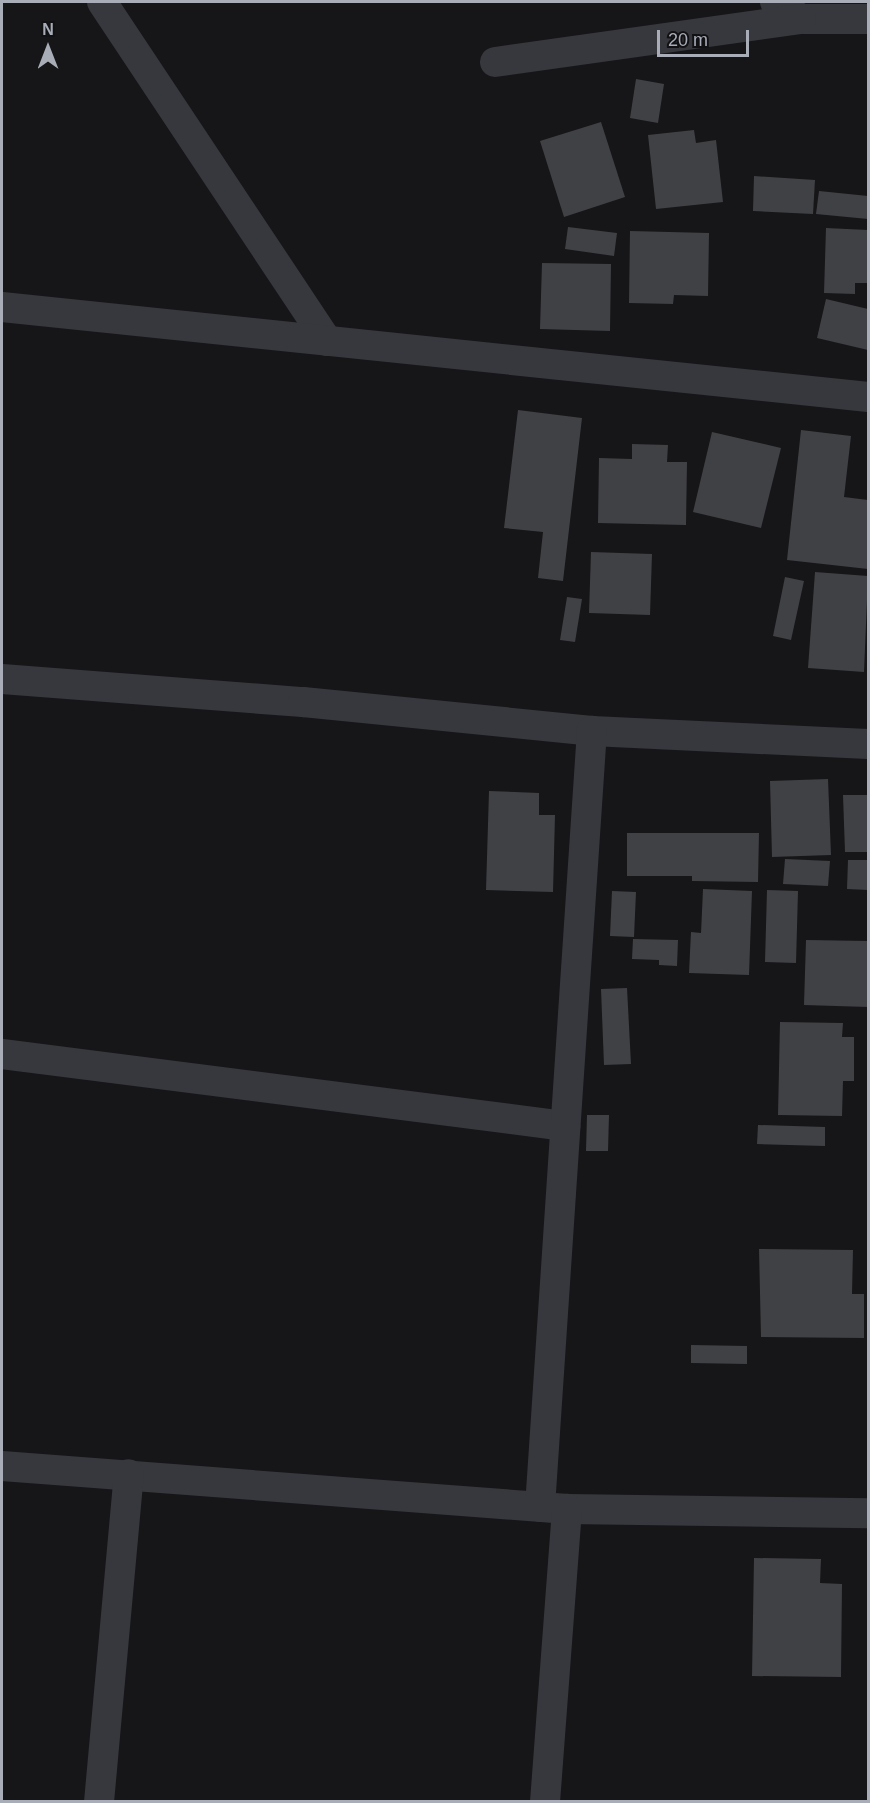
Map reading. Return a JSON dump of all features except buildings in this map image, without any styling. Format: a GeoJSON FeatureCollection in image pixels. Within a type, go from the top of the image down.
{"type":"FeatureCollection","features":[{"type":"Feature","properties":{"kind":"street"},"geometry":{"type":"LineString","coordinates":[[102,2],[327,341]]}},
{"type":"Feature","properties":{"kind":"street"},"geometry":{"type":"LineString","coordinates":[[774,2],[801,19]]}},
{"type":"Feature","properties":{"kind":"street"},"geometry":{"type":"LineString","coordinates":[[495,62],[801,19],[868,19]]}},
{"type":"Feature","properties":{"kind":"street"},"geometry":{"type":"LineString","coordinates":[[2,307],[868,397]]}},
{"type":"Feature","properties":{"kind":"street"},"geometry":{"type":"LineString","coordinates":[[2,679],[303,702],[592,732],[868,744]]}},
{"type":"Feature","properties":{"kind":"street"},"geometry":{"type":"LineString","coordinates":[[545,1802],[565,1126],[592,732]]}},
{"type":"Feature","properties":{"kind":"street"},"geometry":{"type":"LineString","coordinates":[[2,1054],[565,1126]]}},
{"type":"Feature","properties":{"kind":"street"},"geometry":{"type":"LineString","coordinates":[[2,1466],[554,1508],[868,1513]]}},
{"type":"Feature","properties":{"kind":"street"},"geometry":{"type":"LineString","coordinates":[[99,1802],[129,1474]]}}]}
